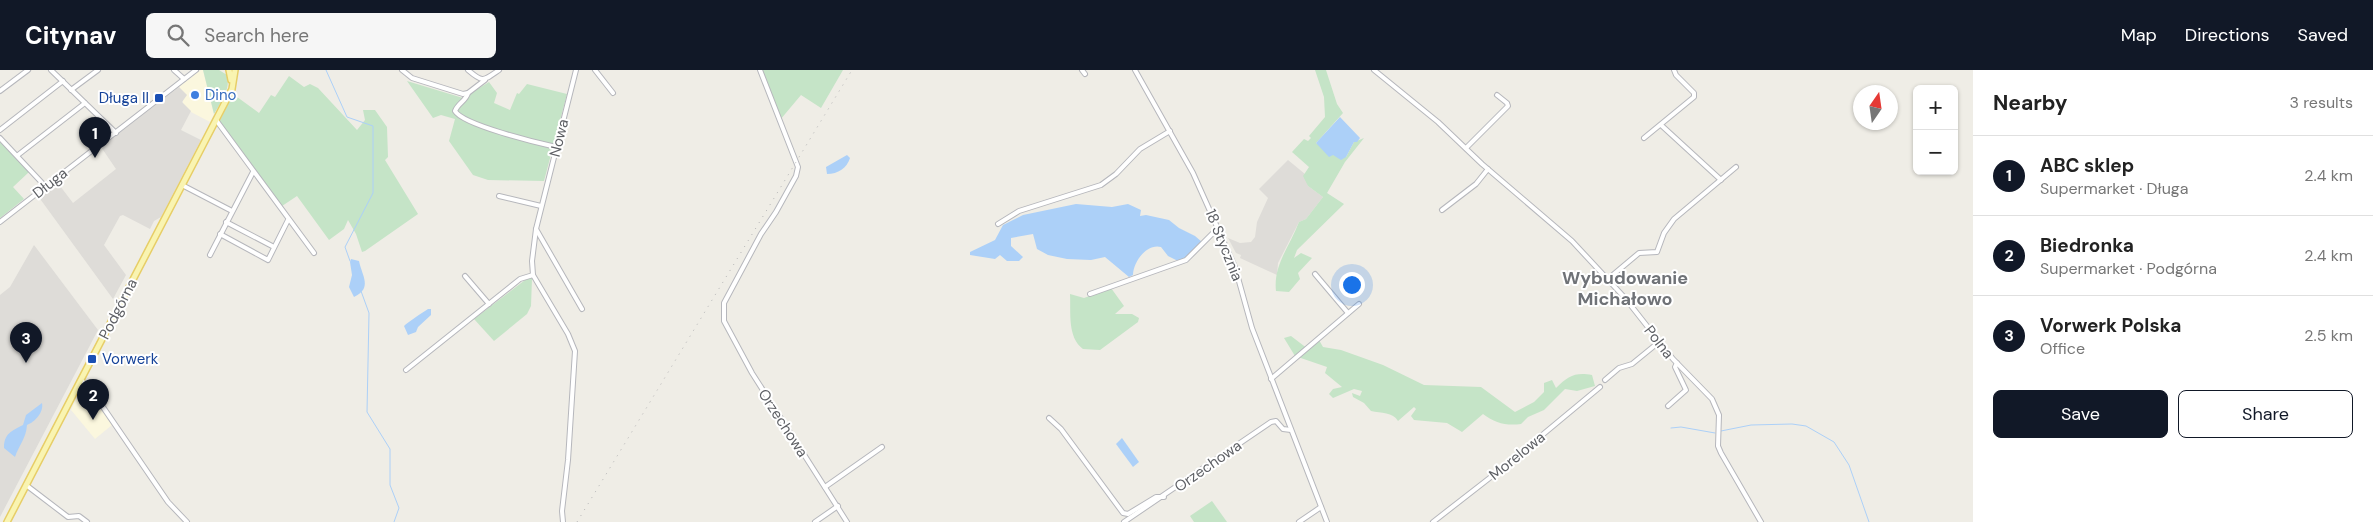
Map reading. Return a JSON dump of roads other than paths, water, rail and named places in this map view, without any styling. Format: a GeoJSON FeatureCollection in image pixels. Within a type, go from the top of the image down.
{"type":"FeatureCollection","features":[{"type":"Feature","properties":{"kind":"main road","name":"Podgórna"},"geometry":{"type":"LineString","coordinates":[[228,96],[232,79],[229,70]]}},
{"type":"Feature","properties":{"kind":"main road","name":"Podgórna"},"geometry":{"type":"LineString","coordinates":[[7,522],[234,85],[235,70]]}},
{"type":"Feature","properties":{"kind":"street"},"geometry":{"type":"LineString","coordinates":[[0,91],[28,70]]}},
{"type":"Feature","properties":{"kind":"street"},"geometry":{"type":"LineString","coordinates":[[51,70],[116,133]]}},
{"type":"Feature","properties":{"kind":"street"},"geometry":{"type":"LineString","coordinates":[[71,90],[98,70]]}},
{"type":"Feature","properties":{"kind":"street"},"geometry":{"type":"LineString","coordinates":[[174,70],[184,79]]}},
{"type":"Feature","properties":{"kind":"street","name":"Długa"},"geometry":{"type":"LineString","coordinates":[[0,221],[196,70]]}},
{"type":"Feature","properties":{"kind":"street"},"geometry":{"type":"LineString","coordinates":[[402,70],[412,78],[459,94],[468,93]]}},
{"type":"Feature","properties":{"kind":"street"},"geometry":{"type":"LineString","coordinates":[[468,70],[480,80],[485,80]]}},
{"type":"Feature","properties":{"kind":"street"},"geometry":{"type":"LineString","coordinates":[[499,70],[468,93],[455,111],[462,119],[513,137],[556,147]]}},
{"type":"Feature","properties":{"kind":"street","name":"Nowa"},"geometry":{"type":"LineString","coordinates":[[533,275],[532,261],[536,229],[576,70]]}},
{"type":"Feature","properties":{"kind":"street"},"geometry":{"type":"LineString","coordinates":[[595,70],[613,93]]}},
{"type":"Feature","properties":{"kind":"street","name":"Orzechowa"},"geometry":{"type":"LineString","coordinates":[[760,70],[798,167],[796,176],[761,234],[724,304],[724,321],[752,373],[847,522]]}},
{"type":"Feature","properties":{"kind":"street"},"geometry":{"type":"LineString","coordinates":[[1082,70],[1085,74]]}},
{"type":"Feature","properties":{"kind":"street","name":"18 Stycznia"},"geometry":{"type":"LineString","coordinates":[[1135,70],[1193,173],[1218,228],[1241,284],[1252,328],[1327,522]]}},
{"type":"Feature","properties":{"kind":"street","name":"Polna"},"geometry":{"type":"LineString","coordinates":[[1374,70],[1438,122],[1488,169],[1572,241],[1608,279],[1677,363],[1700,386],[1718,411],[1718,446],[1721,453],[1761,522]]}},
{"type":"Feature","properties":{"kind":"street"},"geometry":{"type":"LineString","coordinates":[[1644,138],[1694,97],[1694,92],[1676,75],[1674,70]]}},
{"type":"Feature","properties":{"kind":"street"},"geometry":{"type":"LineString","coordinates":[[0,130],[62,81]]}},
{"type":"Feature","properties":{"kind":"street"},"geometry":{"type":"LineString","coordinates":[[1466,148],[1508,106],[1497,94]]}},
{"type":"Feature","properties":{"kind":"street"},"geometry":{"type":"LineString","coordinates":[[18,155],[85,103]]}},
{"type":"Feature","properties":{"kind":"street"},"geometry":{"type":"LineString","coordinates":[[216,120],[314,253]]}},
{"type":"Feature","properties":{"kind":"street"},"geometry":{"type":"LineString","coordinates":[[1661,125],[1720,180]]}},
{"type":"Feature","properties":{"kind":"street"},"geometry":{"type":"LineString","coordinates":[[998,224],[1019,211],[1101,185],[1116,174],[1140,149],[1170,131]]}},
{"type":"Feature","properties":{"kind":"street"},"geometry":{"type":"LineString","coordinates":[[0,138],[18,155],[45,186]]}},
{"type":"Feature","properties":{"kind":"street"},"geometry":{"type":"LineString","coordinates":[[1608,279],[1639,253],[1657,252],[1669,224],[1736,168]]}},
{"type":"Feature","properties":{"kind":"street"},"geometry":{"type":"LineString","coordinates":[[1442,210],[1476,184],[1488,169]]}},
{"type":"Feature","properties":{"kind":"street"},"geometry":{"type":"LineString","coordinates":[[210,255],[253,172]]}},
{"type":"Feature","properties":{"kind":"street"},"geometry":{"type":"LineString","coordinates":[[182,185],[232,211]]}},
{"type":"Feature","properties":{"kind":"street"},"geometry":{"type":"LineString","coordinates":[[499,196],[541,206]]}},
{"type":"Feature","properties":{"kind":"street"},"geometry":{"type":"LineString","coordinates":[[220,234],[268,260],[288,220]]}},
{"type":"Feature","properties":{"kind":"street"},"geometry":{"type":"LineString","coordinates":[[226,222],[274,247]]}},
{"type":"Feature","properties":{"kind":"street"},"geometry":{"type":"LineString","coordinates":[[1090,294],[1186,260],[1218,228]]}},
{"type":"Feature","properties":{"kind":"street"},"geometry":{"type":"LineString","coordinates":[[536,229],[582,309]]}},
{"type":"Feature","properties":{"kind":"street"},"geometry":{"type":"LineString","coordinates":[[1314,274],[1348,313]]}},
{"type":"Feature","properties":{"kind":"street"},"geometry":{"type":"LineString","coordinates":[[406,370],[520,279],[533,275],[568,334],[575,351],[568,460],[562,511],[563,522]]}},
{"type":"Feature","properties":{"kind":"street"},"geometry":{"type":"LineString","coordinates":[[466,276],[489,304]]}},
{"type":"Feature","properties":{"kind":"street"},"geometry":{"type":"LineString","coordinates":[[1271,379],[1359,304]]}},
{"type":"Feature","properties":{"kind":"street"},"geometry":{"type":"LineString","coordinates":[[1605,380],[1619,368],[1632,364],[1659,342]]}},
{"type":"Feature","properties":{"kind":"street"},"geometry":{"type":"LineString","coordinates":[[1668,406],[1686,390],[1675,367],[1677,363]]}},
{"type":"Feature","properties":{"kind":"street"},"geometry":{"type":"LineString","coordinates":[[81,380],[92,391],[168,502],[187,522]]}},
{"type":"Feature","properties":{"kind":"street","name":"Morelowa"},"geometry":{"type":"LineString","coordinates":[[1433,522],[1600,388]]}},
{"type":"Feature","properties":{"kind":"street"},"geometry":{"type":"LineString","coordinates":[[1049,418],[1061,429],[1126,515],[1156,497],[1164,497]]}},
{"type":"Feature","properties":{"kind":"street","name":"Orzechowa"},"geometry":{"type":"LineString","coordinates":[[1124,522],[1164,497],[1271,422],[1276,421],[1283,429],[1291,430]]}},
{"type":"Feature","properties":{"kind":"street"},"geometry":{"type":"LineString","coordinates":[[826,487],[882,447]]}},
{"type":"Feature","properties":{"kind":"street"},"geometry":{"type":"LineString","coordinates":[[26,485],[68,517],[79,516],[87,522]]}},
{"type":"Feature","properties":{"kind":"street"},"geometry":{"type":"LineString","coordinates":[[815,522],[838,506]]}},
{"type":"Feature","properties":{"kind":"street"},"geometry":{"type":"LineString","coordinates":[[1299,522],[1321,506]]}},
{"type":"Feature","properties":{"kind":"water"},"geometry":{"type":"Polygon","coordinates":[[[1340,117],[1360,138],[1357,142],[1354,142],[1346,157],[1341,160],[1333,155],[1329,157],[1316,143],[1340,117]]]}},
{"type":"Feature","properties":{"kind":"water"},"geometry":{"type":"Polygon","coordinates":[[[847,155],[850,158],[849,162],[842,170],[827,174],[826,167],[847,155]]]}},
{"type":"Feature","properties":{"kind":"water"},"geometry":{"type":"Polygon","coordinates":[[[1076,204],[1112,207],[1128,204],[1141,210],[1140,216],[1146,215],[1169,220],[1202,242],[1186,258],[1178,261],[1168,256],[1161,247],[1151,248],[1138,259],[1133,275],[1129,277],[1105,257],[1091,260],[1067,259],[1048,255],[1037,249],[1033,234],[1011,238],[1011,246],[1023,257],[1019,261],[1007,261],[1000,255],[995,259],[970,255],[970,252],[995,240],[1003,225],[1023,215],[1076,204]]]}},
{"type":"Feature","properties":{"kind":"water"},"geometry":{"type":"Polygon","coordinates":[[[351,259],[359,261],[365,281],[363,290],[354,297],[349,287],[352,275],[351,259]]]}},
{"type":"Feature","properties":{"kind":"water"},"geometry":{"type":"Polygon","coordinates":[[[428,309],[431,309],[431,315],[418,327],[416,332],[408,335],[404,326],[428,309]]]}},
{"type":"Feature","properties":{"kind":"water"},"geometry":{"type":"Polygon","coordinates":[[[42,403],[42,410],[38,416],[27,425],[24,438],[15,457],[4,448],[5,439],[9,433],[23,425],[26,415],[42,403]]]}},
{"type":"Feature","properties":{"kind":"water"},"geometry":{"type":"Polygon","coordinates":[[[1122,438],[1139,462],[1133,467],[1116,444],[1122,438]]]}},
{"type":"Feature","properties":{"kind":"waterway"},"geometry":{"type":"LineString","coordinates":[[326,70],[347,117],[373,126],[373,193],[345,247],[350,261]]}},
{"type":"Feature","properties":{"kind":"waterway"},"geometry":{"type":"LineString","coordinates":[[361,291],[369,313],[367,412],[390,449],[390,485],[399,508],[394,522]]}},
{"type":"Feature","properties":{"kind":"waterway"},"geometry":{"type":"LineString","coordinates":[[1721,431],[1751,425],[1792,424],[1806,426],[1834,442],[1849,465],[1869,522]]}},
{"type":"Feature","properties":{"kind":"waterway"},"geometry":{"type":"LineString","coordinates":[[1671,428],[1681,427],[1715,433]]}},
{"type":"Feature","properties":{"kind":"railway"},"geometry":{"type":"LineString","coordinates":[[577,522],[852,70]]}},
{"type":"Feature","properties":{"kind":"place","name":"Dino"},"geometry":{"type":"Point","coordinates":[195,95]}},
{"type":"Feature","properties":{"kind":"place","name":"Długa II"},"geometry":{"type":"Point","coordinates":[159,98]}},
{"type":"Feature","properties":{"kind":"place","name":"ABC sklep"},"geometry":{"type":"Point","coordinates":[95,158]}},
{"type":"Feature","properties":{"kind":"place","name":"Vorwerk"},"geometry":{"type":"Point","coordinates":[92,359]}},
{"type":"Feature","properties":{"kind":"place","name":"Vorwerk Polska"},"geometry":{"type":"Point","coordinates":[26,363]}},
{"type":"Feature","properties":{"kind":"place","name":"Biedronka"},"geometry":{"type":"Point","coordinates":[93,420]}},
{"type":"Feature","properties":{"kind":"district","name":"Wybudowanie Michałowo"},"geometry":{"type":"Point","coordinates":[1625,288]}}]}
